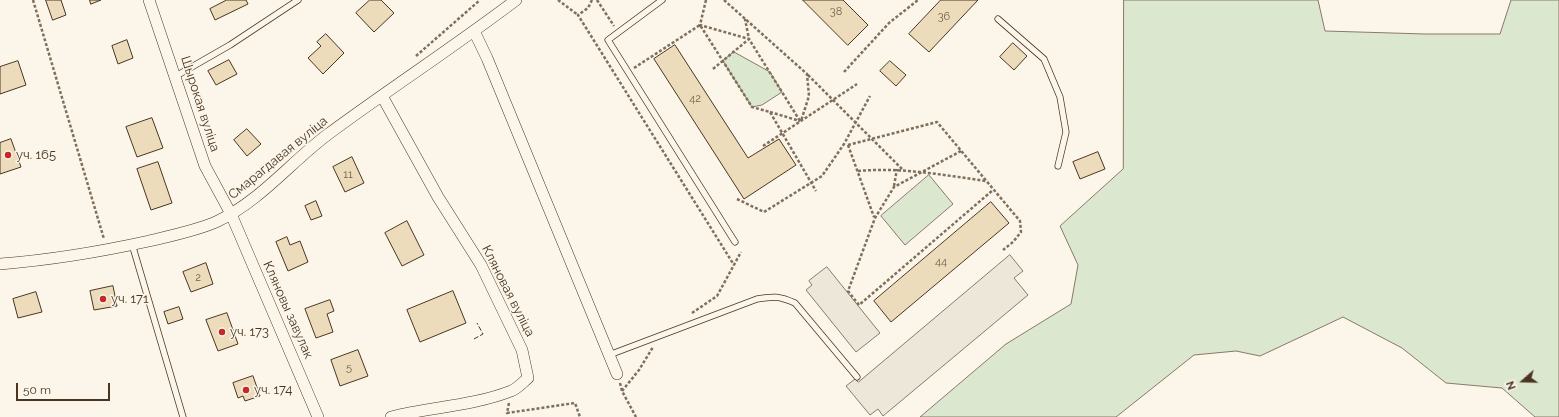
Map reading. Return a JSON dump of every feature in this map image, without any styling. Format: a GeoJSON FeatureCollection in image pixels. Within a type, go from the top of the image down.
{"type":"FeatureCollection","features":[{"type":"Feature","properties":{"kind":"street","name":"Шырокая вуліца"},"geometry":{"type":"LineString","coordinates":[[149,0],[176,76],[205,166],[231,214]]}},
{"type":"Feature","properties":{"kind":"street","name":"Смарагдавая вуліца"},"geometry":{"type":"LineString","coordinates":[[0,264],[42,260],[107,250],[190,230],[216,222],[255,198],[325,136],[516,0]]}},
{"type":"Feature","properties":{"kind":"street"},"geometry":{"type":"LineString","coordinates":[[474,31],[488,58],[617,374]]}},
{"type":"Feature","properties":{"kind":"street","name":"Кляновая вуліца"},"geometry":{"type":"LineString","coordinates":[[382,96],[438,197],[481,265],[522,350],[528,378],[512,391],[478,401],[391,417]]}},
{"type":"Feature","properties":{"kind":"street","name":"Кляновы завулак"},"geometry":{"type":"LineString","coordinates":[[231,214],[318,417]]}},
{"type":"Feature","properties":{"kind":"lane"},"geometry":{"type":"LineString","coordinates":[[176,76],[230,45],[298,0]]}},
{"type":"Feature","properties":{"kind":"lane"},"geometry":{"type":"LineString","coordinates":[[662,0],[608,40],[735,242]]}},
{"type":"Feature","properties":{"kind":"lane"},"geometry":{"type":"LineString","coordinates":[[998,19],[1044,59],[1060,97],[1066,132],[1058,166]]}},
{"type":"Feature","properties":{"kind":"lane"},"geometry":{"type":"LineString","coordinates":[[132,244],[183,417]]}},
{"type":"Feature","properties":{"kind":"lane"},"geometry":{"type":"LineString","coordinates":[[609,355],[757,299],[773,296],[784,298],[795,303],[857,377]]}},
{"type":"Feature","properties":{"kind":"path"},"geometry":{"type":"LineString","coordinates":[[34,0],[107,250]]}},
{"type":"Feature","properties":{"kind":"path"},"geometry":{"type":"LineString","coordinates":[[558,0],[578,15],[734,265]]}},
{"type":"Feature","properties":{"kind":"path"},"geometry":{"type":"LineString","coordinates":[[578,15],[588,8],[592,0]]}},
{"type":"Feature","properties":{"kind":"path"},"geometry":{"type":"LineString","coordinates":[[597,0],[618,32]]}},
{"type":"Feature","properties":{"kind":"path"},"geometry":{"type":"LineString","coordinates":[[628,72],[700,25],[706,0]]}},
{"type":"Feature","properties":{"kind":"path"},"geometry":{"type":"LineString","coordinates":[[724,0],[807,74],[902,169]]}},
{"type":"Feature","properties":{"kind":"path"},"geometry":{"type":"LineString","coordinates":[[844,72],[889,23],[918,0]]}},
{"type":"Feature","properties":{"kind":"path"},"geometry":{"type":"LineString","coordinates":[[745,18],[749,39],[800,121]]}},
{"type":"Feature","properties":{"kind":"path"},"geometry":{"type":"LineString","coordinates":[[700,25],[749,39]]}},
{"type":"Feature","properties":{"kind":"path"},"geometry":{"type":"LineString","coordinates":[[700,25],[752,107],[800,121]]}},
{"type":"Feature","properties":{"kind":"path"},"geometry":{"type":"LineString","coordinates":[[713,69],[749,39]]}},
{"type":"Feature","properties":{"kind":"path"},"geometry":{"type":"LineString","coordinates":[[800,121],[809,96],[807,74]]}},
{"type":"Feature","properties":{"kind":"path"},"geometry":{"type":"LineString","coordinates":[[763,146],[857,84]]}},
{"type":"Feature","properties":{"kind":"path"},"geometry":{"type":"LineString","coordinates":[[737,199],[764,212],[812,184],[822,176],[844,144],[870,96]]}},
{"type":"Feature","properties":{"kind":"path"},"geometry":{"type":"LineString","coordinates":[[770,112],[816,191]]}},
{"type":"Feature","properties":{"kind":"path"},"geometry":{"type":"LineString","coordinates":[[844,144],[848,145],[937,122],[1020,221],[1021,232],[1014,242],[1003,250]]}},
{"type":"Feature","properties":{"kind":"path"},"geometry":{"type":"LineString","coordinates":[[848,145],[875,218]]}},
{"type":"Feature","properties":{"kind":"path"},"geometry":{"type":"LineString","coordinates":[[894,186],[961,151]]}},
{"type":"Feature","properties":{"kind":"path"},"geometry":{"type":"LineString","coordinates":[[897,165],[894,186],[875,218],[848,291],[860,305],[993,190]]}},
{"type":"Feature","properties":{"kind":"path"},"geometry":{"type":"LineString","coordinates":[[858,171],[902,169],[986,181]]}},
{"type":"Feature","properties":{"kind":"path"},"geometry":{"type":"LineString","coordinates":[[617,374],[622,391],[636,417]]}},
{"type":"Feature","properties":{"kind":"path"},"geometry":{"type":"LineString","coordinates":[[512,391],[507,413],[574,403],[580,417]]}},
{"type":"Feature","properties":{"kind":"green space"},"geometry":{"type":"Polygon","coordinates":[[[1124,0],[1318,0],[1325,31],[1425,34],[1500,34],[1511,0],[1559,0],[1559,417],[1535,417],[1502,388],[1446,383],[1402,348],[1343,317],[1260,356],[1236,351],[1194,355],[1116,417],[920,417],[1006,344],[1071,304],[1078,265],[1060,226],[1123,169],[1124,0]]]}},
{"type":"Feature","properties":{"kind":"green space"},"geometry":{"type":"Polygon","coordinates":[[[734,52],[770,72],[782,92],[762,105],[752,107],[723,61],[734,52]]]}},
{"type":"Feature","properties":{"kind":"green space"},"geometry":{"type":"Polygon","coordinates":[[[929,175],[953,204],[905,245],[881,216],[929,175]]]}},
{"type":"Feature","properties":{"kind":"shaded area"},"geometry":{"type":"Polygon","coordinates":[[[1010,255],[1023,271],[1014,278],[1028,295],[883,416],[878,409],[870,415],[846,386],[855,379],[858,382],[1010,255]]]}},
{"type":"Feature","properties":{"kind":"shaded area"},"geometry":{"type":"Polygon","coordinates":[[[827,267],[880,333],[856,352],[806,290],[812,285],[809,281],[827,267]]]}},
{"type":"Feature","properties":{"kind":"building"},"geometry":{"type":"Polygon","coordinates":[[[46,0],[61,0],[66,15],[53,20],[46,0]]]}},
{"type":"Feature","properties":{"kind":"building"},"geometry":{"type":"Polygon","coordinates":[[[90,0],[101,0],[91,4],[90,0]]]}},
{"type":"Feature","properties":{"kind":"building"},"geometry":{"type":"Polygon","coordinates":[[[227,0],[246,0],[248,4],[215,20],[210,9],[227,0]]]}},
{"type":"Feature","properties":{"kind":"building"},"geometry":{"type":"Polygon","coordinates":[[[370,0],[381,0],[394,13],[374,32],[356,13],[370,0]]]}},
{"type":"Feature","properties":{"kind":"building"},"geometry":{"type":"Polygon","coordinates":[[[803,0],[843,0],[868,25],[848,45],[803,0]]]}},
{"type":"Feature","properties":{"kind":"building"},"geometry":{"type":"Polygon","coordinates":[[[941,0],[978,0],[929,52],[909,34],[941,0]]]}},
{"type":"Feature","properties":{"kind":"building"},"geometry":{"type":"Polygon","coordinates":[[[326,34],[344,53],[323,74],[308,58],[321,46],[317,42],[326,34]]]}},
{"type":"Feature","properties":{"kind":"building"},"geometry":{"type":"Polygon","coordinates":[[[127,40],[133,58],[118,64],[112,46],[127,40]]]}},
{"type":"Feature","properties":{"kind":"building"},"geometry":{"type":"Polygon","coordinates":[[[1013,43],[1027,56],[1014,70],[1000,57],[1013,43]]]}},
{"type":"Feature","properties":{"kind":"building"},"geometry":{"type":"Polygon","coordinates":[[[675,45],[748,158],[779,139],[796,165],[744,199],[654,59],[675,45]]]}},
{"type":"Feature","properties":{"kind":"building"},"geometry":{"type":"Polygon","coordinates":[[[229,60],[237,74],[216,85],[208,71],[229,60]]]}},
{"type":"Feature","properties":{"kind":"building"},"geometry":{"type":"Polygon","coordinates":[[[18,61],[26,85],[0,94],[0,67],[18,61]]]}},
{"type":"Feature","properties":{"kind":"building"},"geometry":{"type":"Polygon","coordinates":[[[890,61],[906,75],[896,86],[880,71],[890,61]]]}},
{"type":"Feature","properties":{"kind":"building"},"geometry":{"type":"Polygon","coordinates":[[[152,118],[163,148],[137,157],[126,127],[152,118]]]}},
{"type":"Feature","properties":{"kind":"building"},"geometry":{"type":"Polygon","coordinates":[[[247,129],[261,144],[247,156],[234,140],[247,129]]]}},
{"type":"Feature","properties":{"kind":"building","name":"уч. 165"},"geometry":{"type":"Polygon","coordinates":[[[11,139],[21,167],[0,174],[0,143],[11,139]]]}},
{"type":"Feature","properties":{"kind":"building"},"geometry":{"type":"Polygon","coordinates":[[[1098,152],[1105,169],[1080,179],[1073,162],[1098,152]]]}},
{"type":"Feature","properties":{"kind":"building"},"geometry":{"type":"Polygon","coordinates":[[[352,157],[364,183],[345,192],[333,167],[352,157]]]}},
{"type":"Feature","properties":{"kind":"building"},"geometry":{"type":"Polygon","coordinates":[[[158,162],[172,203],[151,210],[137,169],[158,162]]]}},
{"type":"Feature","properties":{"kind":"building"},"geometry":{"type":"Polygon","coordinates":[[[316,201],[322,216],[311,220],[305,206],[316,201]]]}},
{"type":"Feature","properties":{"kind":"building"},"geometry":{"type":"Polygon","coordinates":[[[991,202],[1009,223],[891,322],[874,301],[991,202]]]}},
{"type":"Feature","properties":{"kind":"building"},"geometry":{"type":"Polygon","coordinates":[[[407,221],[424,255],[402,266],[385,233],[407,221]]]}},
{"type":"Feature","properties":{"kind":"building"},"geometry":{"type":"Polygon","coordinates":[[[287,237],[290,245],[300,241],[308,262],[288,271],[276,242],[287,237]]]}},
{"type":"Feature","properties":{"kind":"building"},"geometry":{"type":"Polygon","coordinates":[[[206,263],[213,284],[191,292],[183,272],[206,263]]]}},
{"type":"Feature","properties":{"kind":"building","name":"уч. 171"},"geometry":{"type":"Polygon","coordinates":[[[113,286],[117,306],[94,310],[90,291],[113,286]]]}},
{"type":"Feature","properties":{"kind":"building"},"geometry":{"type":"Polygon","coordinates":[[[453,291],[466,323],[420,342],[407,310],[453,291]]]}},
{"type":"Feature","properties":{"kind":"building"},"geometry":{"type":"Polygon","coordinates":[[[36,292],[42,312],[18,318],[13,299],[36,292]]]}},
{"type":"Feature","properties":{"kind":"building"},"geometry":{"type":"Polygon","coordinates":[[[330,300],[334,311],[327,314],[333,332],[316,338],[305,309],[330,300]]]}},
{"type":"Feature","properties":{"kind":"building"},"geometry":{"type":"Polygon","coordinates":[[[179,307],[183,319],[168,324],[164,312],[179,307]]]}},
{"type":"Feature","properties":{"kind":"building","name":"уч. 173"},"geometry":{"type":"Polygon","coordinates":[[[227,313],[238,344],[218,351],[206,320],[227,313]]]}},
{"type":"Feature","properties":{"kind":"building"},"geometry":{"type":"Polygon","coordinates":[[[358,350],[368,376],[340,386],[331,360],[358,350]]]}},
{"type":"Feature","properties":{"kind":"building","name":"уч. 174"},"geometry":{"type":"Polygon","coordinates":[[[253,376],[260,396],[245,401],[243,396],[238,398],[233,383],[253,376]]]}},
{"type":"Feature","properties":{"kind":"fence"},"geometry":{"type":"LineString","coordinates":[[474,339],[483,334],[477,323]]}},
{"type":"Feature","properties":{"kind":"place","name":"уч. 165"},"geometry":{"type":"Point","coordinates":[8,155]}},
{"type":"Feature","properties":{"kind":"place","name":"уч. 171"},"geometry":{"type":"Point","coordinates":[103,299]}},
{"type":"Feature","properties":{"kind":"place","name":"уч. 173"},"geometry":{"type":"Point","coordinates":[222,332]}},
{"type":"Feature","properties":{"kind":"place","name":"уч. 174"},"geometry":{"type":"Point","coordinates":[246,390]}}]}
